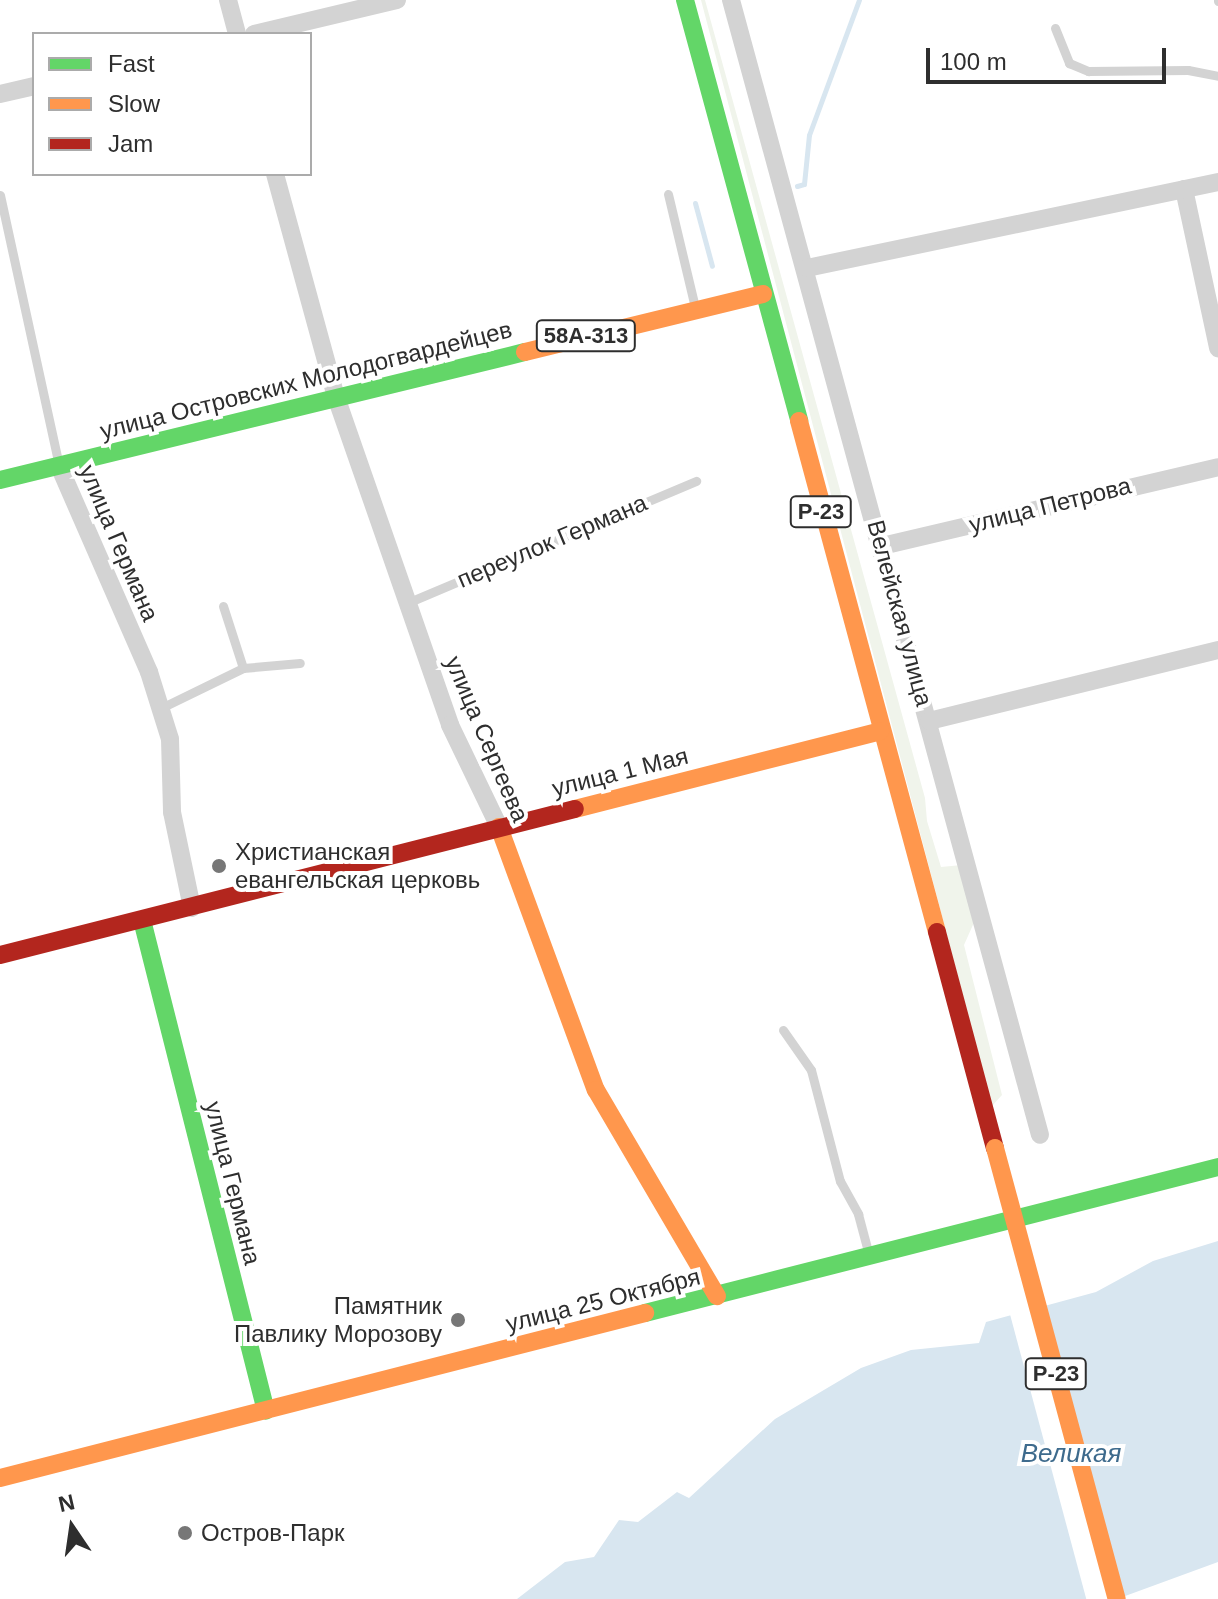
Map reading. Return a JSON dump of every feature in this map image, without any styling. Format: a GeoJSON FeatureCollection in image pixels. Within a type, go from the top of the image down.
{"type":"FeatureCollection","features":[{"type":"Feature","properties":{"kind":"main road","name":"Р-23"},"geometry":{"type":"LineString","coordinates":[[685,0],[880,731],[1117,1599]]}},
{"type":"Feature","properties":{"kind":"main road","name":"улица Островских Молодогвардейцев"},"geometry":{"type":"LineString","coordinates":[[0,480],[763,294]]}},
{"type":"Feature","properties":{"kind":"main road","name":"улица 1 Мая"},"geometry":{"type":"LineString","coordinates":[[0,955],[880,731]]}},
{"type":"Feature","properties":{"kind":"main road","name":"улица Сергеева"},"geometry":{"type":"LineString","coordinates":[[499,827],[571,1032],[596,1090],[717,1296]]}},
{"type":"Feature","properties":{"kind":"main road","name":"улица Германа"},"geometry":{"type":"LineString","coordinates":[[142,920],[266,1411]]}},
{"type":"Feature","properties":{"kind":"main road","name":"улица 25 Октября"},"geometry":{"type":"LineString","coordinates":[[0,1478],[1218,1167]]}},
{"type":"Feature","properties":{"kind":"street"},"geometry":{"type":"LineString","coordinates":[[228,0],[236,32]]}},
{"type":"Feature","properties":{"kind":"street"},"geometry":{"type":"LineString","coordinates":[[262,32],[397,0]]}},
{"type":"Feature","properties":{"kind":"street","name":"Велейская улица"},"geometry":{"type":"LineString","coordinates":[[731,0],[807,268],[1040,1135]]}},
{"type":"Feature","properties":{"kind":"street"},"geometry":{"type":"LineString","coordinates":[[0,94],[32,86]]}},
{"type":"Feature","properties":{"kind":"street","name":"улица Сергеева"},"geometry":{"type":"LineString","coordinates":[[276,176],[336,397],[450,725],[499,827]]}},
{"type":"Feature","properties":{"kind":"street"},"geometry":{"type":"LineString","coordinates":[[807,268],[1218,182]]}},
{"type":"Feature","properties":{"kind":"street"},"geometry":{"type":"LineString","coordinates":[[1184,189],[1218,348]]}},
{"type":"Feature","properties":{"kind":"street","name":"улица Германа"},"geometry":{"type":"LineString","coordinates":[[59,466],[161,708],[170,739],[172,812],[192,908]]}},
{"type":"Feature","properties":{"kind":"street","name":"улица Петрова"},"geometry":{"type":"LineString","coordinates":[[882,546],[1218,467]]}},
{"type":"Feature","properties":{"kind":"street"},"geometry":{"type":"LineString","coordinates":[[929,721],[1218,650]]}},
{"type":"Feature","properties":{"kind":"lane"},"geometry":{"type":"LineString","coordinates":[[1055,28],[1069,63],[1088,71],[1188,70],[1218,76]]}},
{"type":"Feature","properties":{"kind":"lane"},"geometry":{"type":"LineString","coordinates":[[668,194],[696,310]]}},
{"type":"Feature","properties":{"kind":"lane","name":"улица Германа"},"geometry":{"type":"LineString","coordinates":[[0,195],[59,466]]}},
{"type":"Feature","properties":{"kind":"lane","name":"переулок Германа"},"geometry":{"type":"LineString","coordinates":[[407,603],[696,481]]}},
{"type":"Feature","properties":{"kind":"lane"},"geometry":{"type":"LineString","coordinates":[[223,606],[243,668]]}},
{"type":"Feature","properties":{"kind":"lane"},"geometry":{"type":"LineString","coordinates":[[161,708],[243,668],[300,663]]}},
{"type":"Feature","properties":{"kind":"lane"},"geometry":{"type":"LineString","coordinates":[[783,1030],[811,1070],[840,1181],[858,1214],[870,1258]]}},
{"type":"Feature","properties":{"kind":"shaded area"},"geometry":{"type":"Polygon","coordinates":[[[701,0],[705,0],[925,798],[927,821],[941,867],[962,865],[976,918],[964,945],[1002,1095],[992,1106],[701,0]]]}},
{"type":"Feature","properties":{"kind":"water","name":"Великая"},"geometry":{"type":"Polygon","coordinates":[[[1218,1241],[1218,1562],[1117,1599],[517,1599],[565,1562],[594,1557],[619,1520],[638,1522],[677,1492],[689,1498],[775,1419],[861,1368],[911,1350],[979,1343],[986,1322],[1096,1292],[1153,1261],[1218,1241]]]}},
{"type":"Feature","properties":{"kind":"pier"},"geometry":{"type":"Polygon","coordinates":[[[1045,1302],[1125,1599],[1086,1599],[1009,1312],[1045,1302]]]}},
{"type":"Feature","properties":{"kind":"waterway"},"geometry":{"type":"LineString","coordinates":[[797,186],[804,184],[809,135],[859,0]]}},
{"type":"Feature","properties":{"kind":"waterway"},"geometry":{"type":"LineString","coordinates":[[695,203],[712,266]]}},
{"type":"Feature","properties":{"kind":"traffic: fast"},"geometry":{"type":"LineString","coordinates":[[685,0],[799,421]]}},
{"type":"Feature","properties":{"kind":"traffic: fast"},"geometry":{"type":"LineString","coordinates":[[0,480],[525,352]]}},
{"type":"Feature","properties":{"kind":"traffic: fast"},"geometry":{"type":"LineString","coordinates":[[142,920],[266,1411]]}},
{"type":"Feature","properties":{"kind":"traffic: fast"},"geometry":{"type":"LineString","coordinates":[[645,1313],[1218,1167]]}},
{"type":"Feature","properties":{"kind":"traffic: slow"},"geometry":{"type":"LineString","coordinates":[[525,352],[763,294]]}},
{"type":"Feature","properties":{"kind":"traffic: slow"},"geometry":{"type":"LineString","coordinates":[[799,421],[937,932]]}},
{"type":"Feature","properties":{"kind":"traffic: slow"},"geometry":{"type":"LineString","coordinates":[[575,809],[880,731]]}},
{"type":"Feature","properties":{"kind":"traffic: slow"},"geometry":{"type":"LineString","coordinates":[[499,827],[596,1090],[717,1296]]}},
{"type":"Feature","properties":{"kind":"traffic: slow"},"geometry":{"type":"LineString","coordinates":[[995,1148],[1117,1599]]}},
{"type":"Feature","properties":{"kind":"traffic: slow"},"geometry":{"type":"LineString","coordinates":[[0,1478],[645,1313]]}},
{"type":"Feature","properties":{"kind":"traffic: jam"},"geometry":{"type":"LineString","coordinates":[[0,955],[575,809]]}},
{"type":"Feature","properties":{"kind":"traffic: jam"},"geometry":{"type":"LineString","coordinates":[[937,932],[995,1148]]}},
{"type":"Feature","properties":{"kind":"place","name":"Христианская евангельская церковь"},"geometry":{"type":"Point","coordinates":[219,866]}},
{"type":"Feature","properties":{"kind":"place","name":"Памятник Павлику Морозову"},"geometry":{"type":"Point","coordinates":[458,1320]}},
{"type":"Feature","properties":{"kind":"place","name":"Остров-Парк"},"geometry":{"type":"Point","coordinates":[185,1533]}}]}
